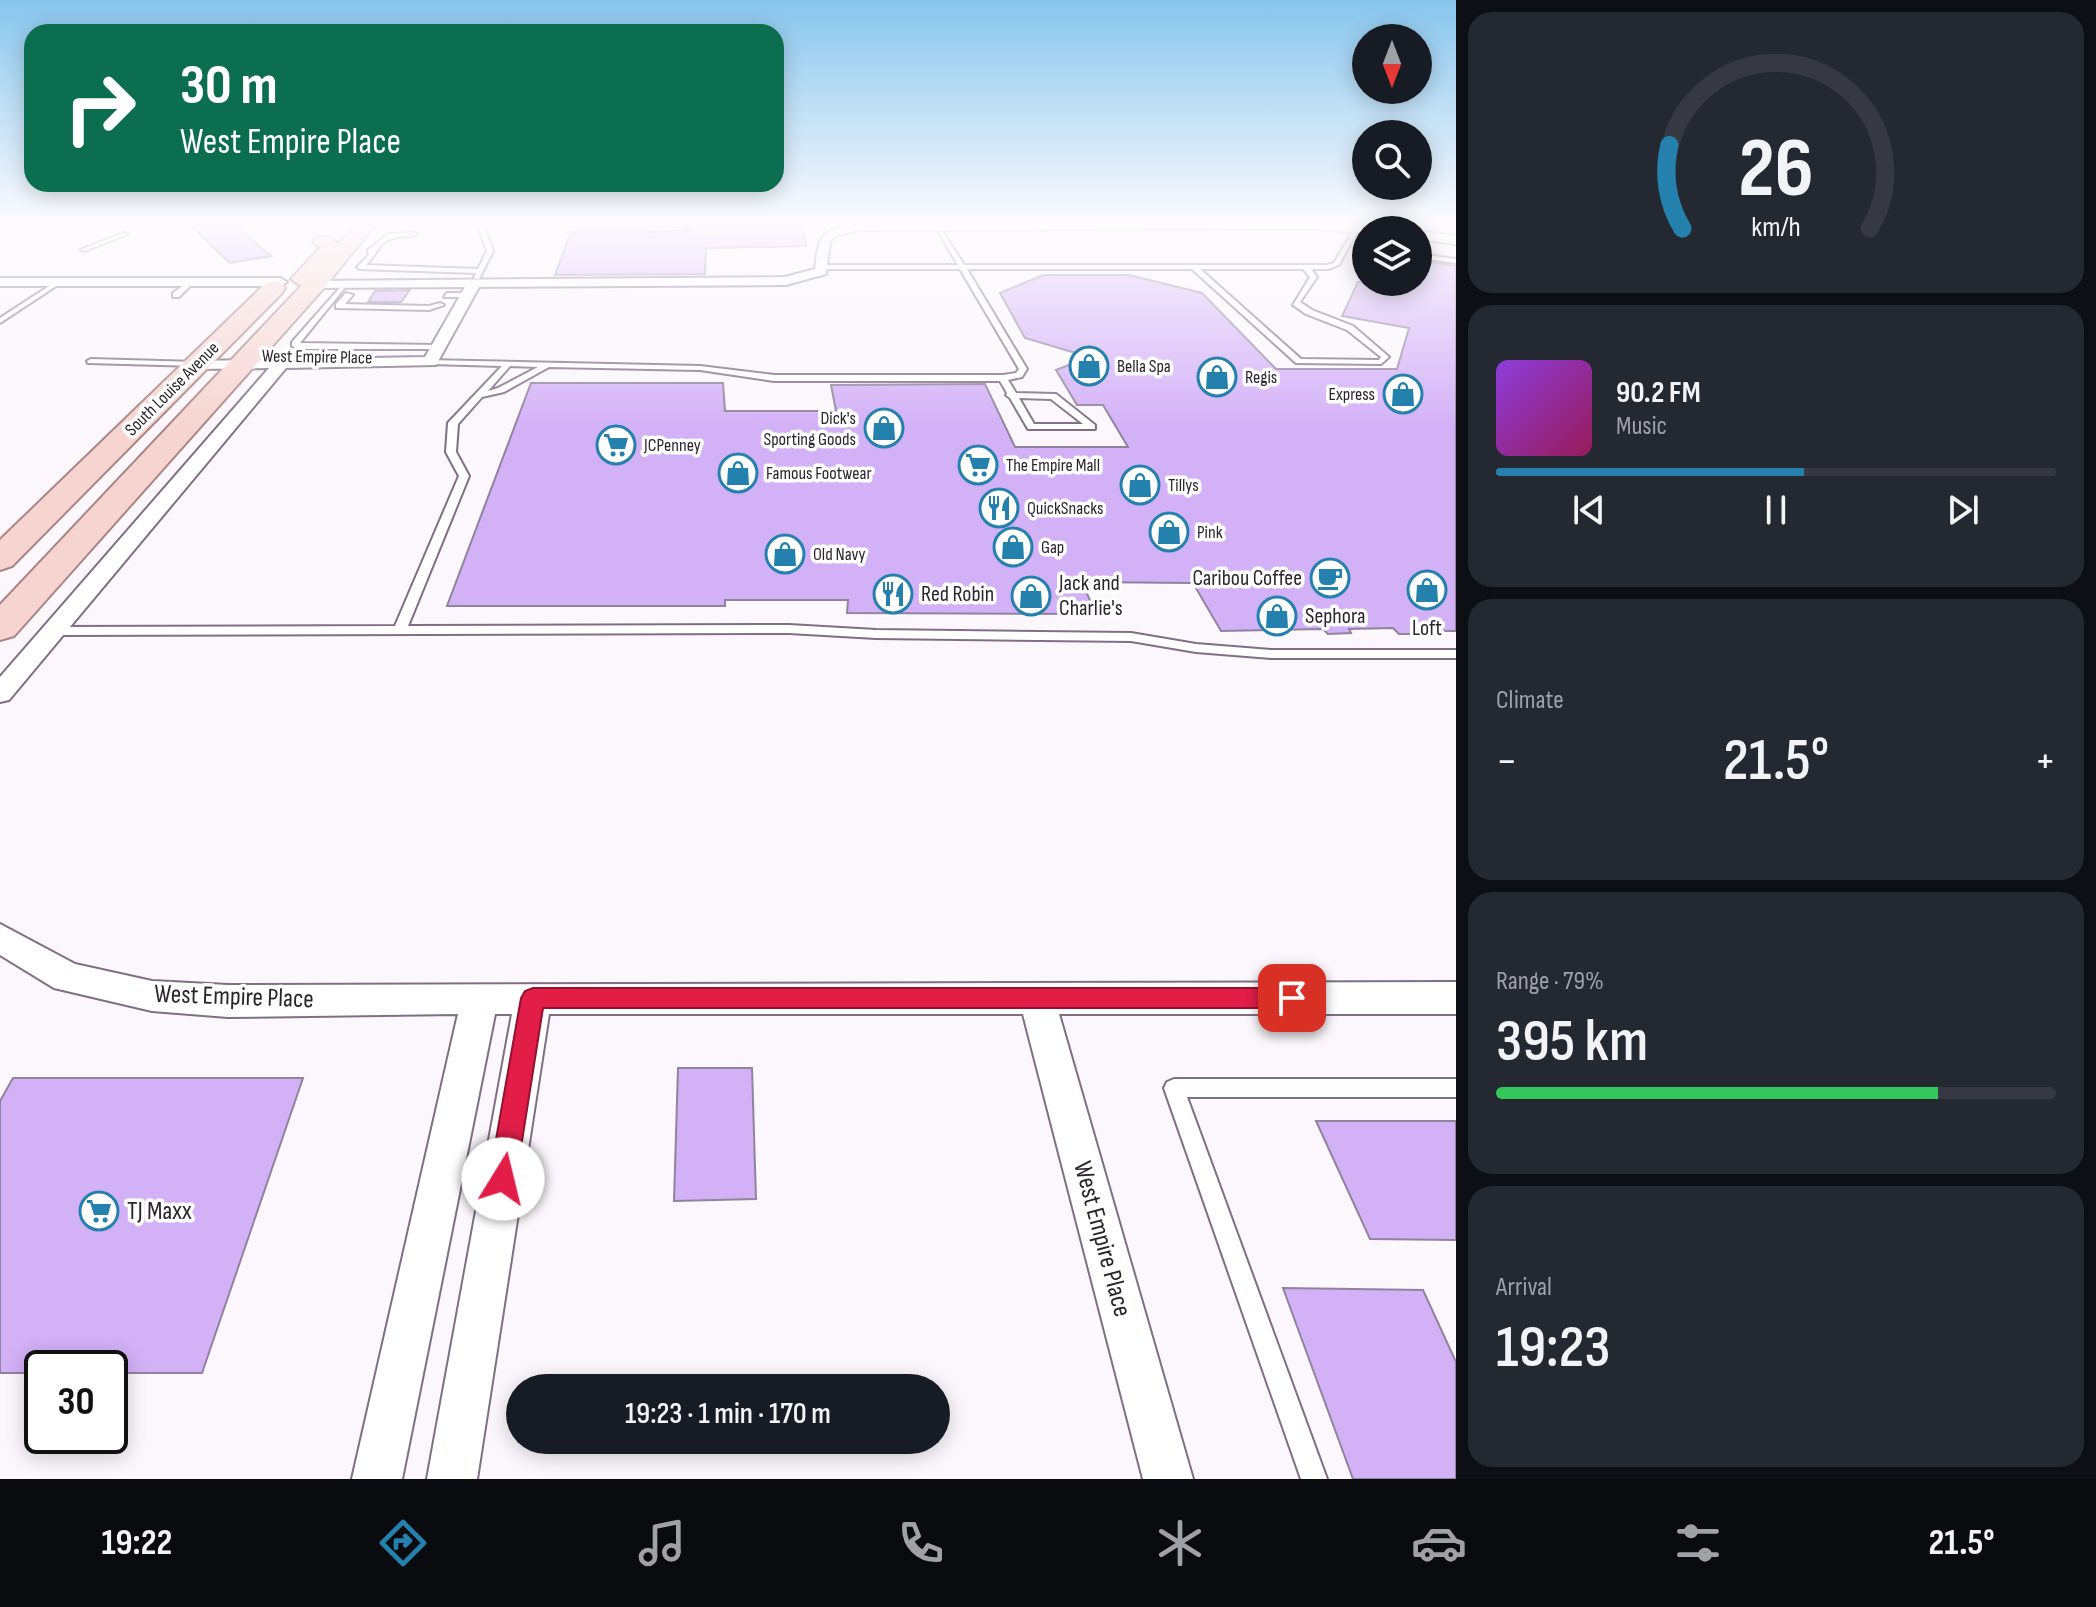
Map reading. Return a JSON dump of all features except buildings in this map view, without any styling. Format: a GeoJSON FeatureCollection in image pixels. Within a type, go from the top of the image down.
{"type":"FeatureCollection","features":[{"type":"Feature","properties":{"kind":"main road","name":"South Louise Avenue"},"geometry":{"type":"LineString","coordinates":[[0,559],[273,289]]}},
{"type":"Feature","properties":{"kind":"main road","name":"South Louise Avenue"},"geometry":{"type":"LineString","coordinates":[[0,628],[310,289]]}},
{"type":"Feature","properties":{"kind":"main road"},"geometry":{"type":"LineString","coordinates":[[0,590],[96,491],[101,480],[89,471]]}},
{"type":"Feature","properties":{"kind":"street"},"geometry":{"type":"LineString","coordinates":[[343,289],[354,289]]}},
{"type":"Feature","properties":{"kind":"street"},"geometry":{"type":"LineString","coordinates":[[434,354],[471,289]]}},
{"type":"Feature","properties":{"kind":"street","name":"West Empire Place"},"geometry":{"type":"LineString","coordinates":[[201,360],[434,354]]}},
{"type":"Feature","properties":{"kind":"street","name":"West Empire Place"},"geometry":{"type":"LineString","coordinates":[[245,360],[282,363],[434,354]]}},
{"type":"Feature","properties":{"kind":"street","name":"West Empire Place"},"geometry":{"type":"LineString","coordinates":[[0,694],[282,363]]}},
{"type":"Feature","properties":{"kind":"street","name":"West Empire Place"},"geometry":{"type":"LineString","coordinates":[[0,938],[67,977],[152,996],[228,1001],[1456,998]]}},
{"type":"Feature","properties":{"kind":"street"},"geometry":{"type":"LineString","coordinates":[[377,1479],[480,998]]}},
{"type":"Feature","properties":{"kind":"street"},"geometry":{"type":"LineString","coordinates":[[452,1479],[533,998]]}},
{"type":"Feature","properties":{"kind":"street","name":"West Empire Place"},"geometry":{"type":"LineString","coordinates":[[1037,999],[1168,1479]]}},
{"type":"Feature","properties":{"kind":"lane"},"geometry":{"type":"LineString","coordinates":[[0,321],[48,289]]}},
{"type":"Feature","properties":{"kind":"lane"},"geometry":{"type":"LineString","coordinates":[[176,295],[183,289]]}},
{"type":"Feature","properties":{"kind":"lane"},"geometry":{"type":"LineString","coordinates":[[447,295],[460,289]]}},
{"type":"Feature","properties":{"kind":"lane"},"geometry":{"type":"LineString","coordinates":[[347,290],[295,344],[300,347],[434,354],[509,363],[700,368],[774,378],[1003,378],[1019,375],[1023,369],[977,289]]}},
{"type":"Feature","properties":{"kind":"lane"},"geometry":{"type":"LineString","coordinates":[[1219,289],[1299,361],[1381,362],[1385,357],[1350,328],[1309,312],[1296,303],[1306,289]]}},
{"type":"Feature","properties":{"kind":"lane"},"geometry":{"type":"LineString","coordinates":[[347,290],[339,306],[440,305]]}},
{"type":"Feature","properties":{"kind":"lane"},"geometry":{"type":"LineString","coordinates":[[353,308],[363,295]]}},
{"type":"Feature","properties":{"kind":"lane"},"geometry":{"type":"LineString","coordinates":[[91,361],[201,360]]}},
{"type":"Feature","properties":{"kind":"lane"},"geometry":{"type":"LineString","coordinates":[[400,630],[464,476],[451,452],[453,423],[509,363]]}},
{"type":"Feature","properties":{"kind":"lane"},"geometry":{"type":"LineString","coordinates":[[481,395],[501,390],[550,364]]}},
{"type":"Feature","properties":{"kind":"lane"},"geometry":{"type":"LineString","coordinates":[[1003,378],[1010,395],[1031,427],[1092,427],[1053,396],[1010,395]]}},
{"type":"Feature","properties":{"kind":"lane"},"geometry":{"type":"LineString","coordinates":[[54,631],[789,629],[876,634],[1116,637],[1271,654],[1456,654]]}},
{"type":"Feature","properties":{"kind":"lane"},"geometry":{"type":"LineString","coordinates":[[1314,1479],[1174,1088],[1456,1088]]}},
{"type":"Feature","properties":{"kind":"place","name":"Bella Spa"},"geometry":{"type":"Point","coordinates":[1089,366]}},
{"type":"Feature","properties":{"kind":"place","name":"Regis"},"geometry":{"type":"Point","coordinates":[1217,377]}},
{"type":"Feature","properties":{"kind":"place","name":"Express"},"geometry":{"type":"Point","coordinates":[1403,394]}},
{"type":"Feature","properties":{"kind":"place","name":"Dick's Sporting Goods"},"geometry":{"type":"Point","coordinates":[884,428]}},
{"type":"Feature","properties":{"kind":"place","name":"JCPenney"},"geometry":{"type":"Point","coordinates":[616,445]}},
{"type":"Feature","properties":{"kind":"place","name":"The Empire Mall"},"geometry":{"type":"Point","coordinates":[978,465]}},
{"type":"Feature","properties":{"kind":"place","name":"Famous Footwear"},"geometry":{"type":"Point","coordinates":[738,473]}},
{"type":"Feature","properties":{"kind":"place","name":"Tillys"},"geometry":{"type":"Point","coordinates":[1140,485]}},
{"type":"Feature","properties":{"kind":"place","name":"QuickSnacks"},"geometry":{"type":"Point","coordinates":[999,508]}},
{"type":"Feature","properties":{"kind":"place","name":"Pink"},"geometry":{"type":"Point","coordinates":[1169,532]}},
{"type":"Feature","properties":{"kind":"place","name":"Gap"},"geometry":{"type":"Point","coordinates":[1013,547]}},
{"type":"Feature","properties":{"kind":"place","name":"Old Navy"},"geometry":{"type":"Point","coordinates":[785,554]}},
{"type":"Feature","properties":{"kind":"place","name":"Caribou Coffee"},"geometry":{"type":"Point","coordinates":[1330,578]}},
{"type":"Feature","properties":{"kind":"place","name":"Loft"},"geometry":{"type":"Point","coordinates":[1427,590]}},
{"type":"Feature","properties":{"kind":"place","name":"Red Robin"},"geometry":{"type":"Point","coordinates":[893,594]}},
{"type":"Feature","properties":{"kind":"place","name":"Jack and Charlie's"},"geometry":{"type":"Point","coordinates":[1031,596]}},
{"type":"Feature","properties":{"kind":"place","name":"Sephora"},"geometry":{"type":"Point","coordinates":[1277,616]}},
{"type":"Feature","properties":{"kind":"place","name":"TJ Maxx"},"geometry":{"type":"Point","coordinates":[99,1211]}},
{"type":"Feature","properties":{"kind":"route"},"geometry":{"type":"LineString","coordinates":[[503,1179],[533,998],[1292,998]]}}]}
